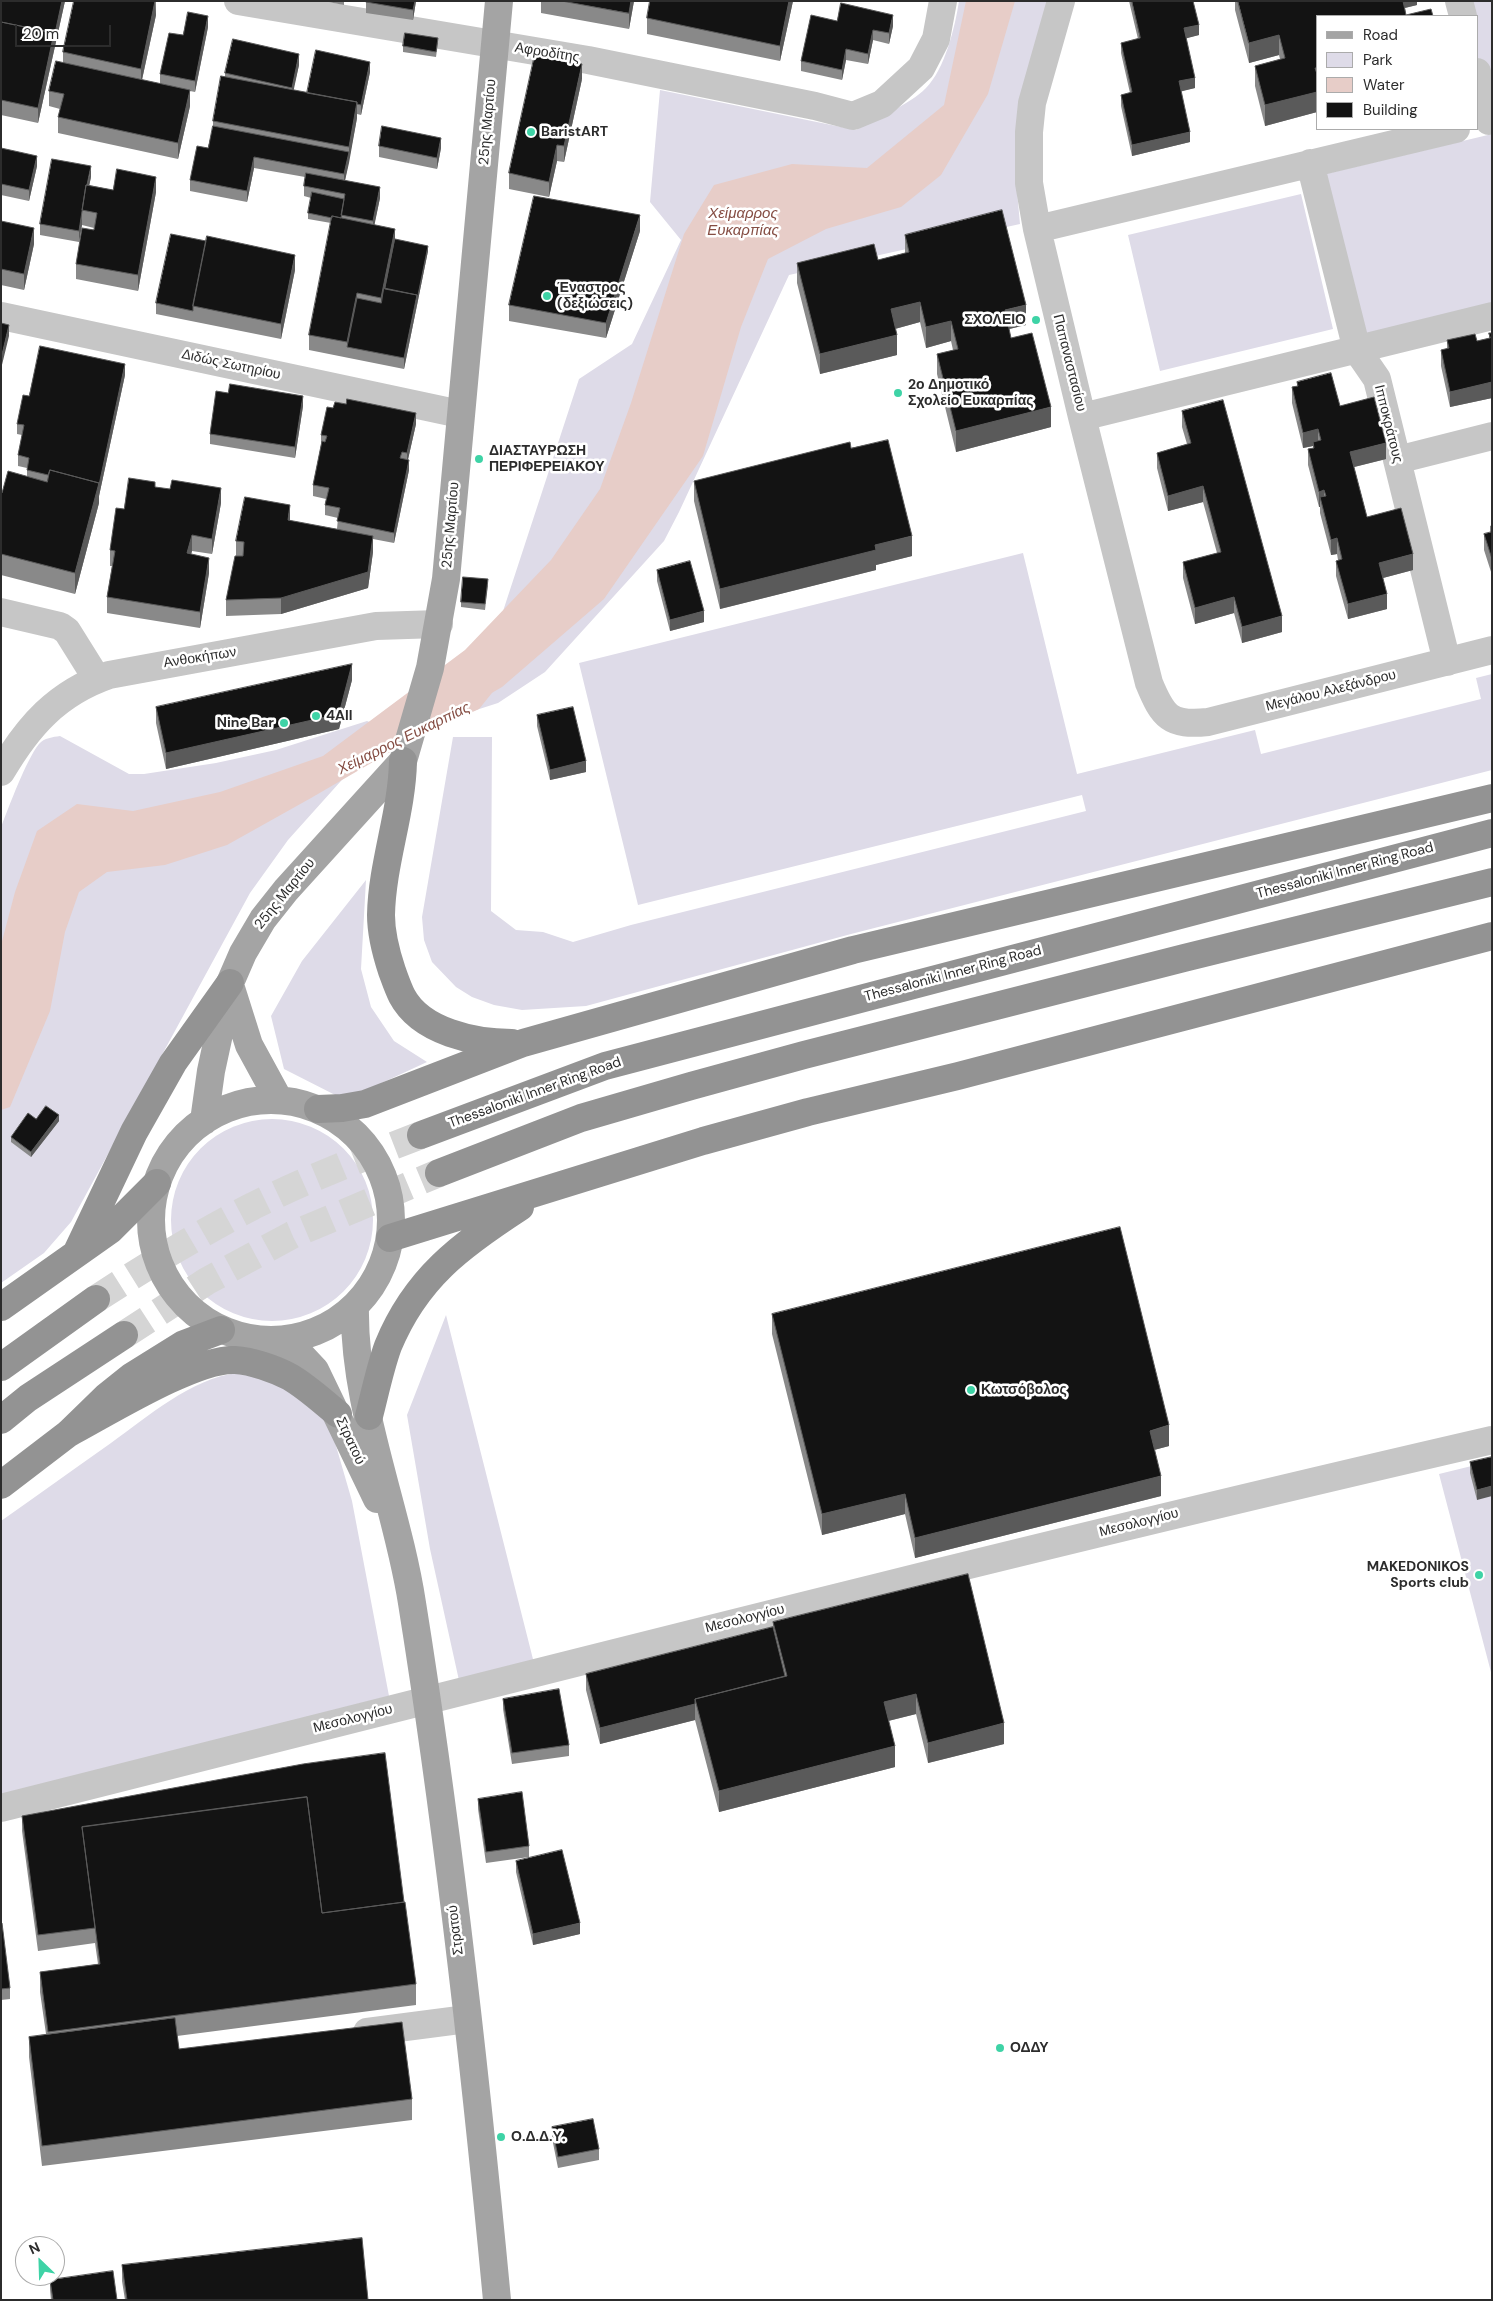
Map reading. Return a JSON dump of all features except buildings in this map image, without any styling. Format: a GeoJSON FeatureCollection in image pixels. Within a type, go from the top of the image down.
{"type":"FeatureCollection","features":[{"type":"Feature","properties":{"kind":"highway"},"geometry":{"type":"LineString","coordinates":[[403,761],[403,781],[386,874],[381,916],[386,954],[402,997],[414,1011],[431,1024],[453,1034],[469,1040],[493,1043],[523,1043]]}},
{"type":"Feature","properties":{"kind":"highway"},"geometry":{"type":"LineString","coordinates":[[318,1109],[366,1104],[523,1043],[870,945],[1492,798]]}},
{"type":"Feature","properties":{"kind":"highway","name":"Thessaloniki Inner Ring Road"},"geometry":{"type":"LineString","coordinates":[[421,1135],[605,1066],[1492,833]]}},
{"type":"Feature","properties":{"kind":"highway"},"geometry":{"type":"LineString","coordinates":[[439,1173],[581,1118],[701,1083],[1137,970],[1492,882]]}},
{"type":"Feature","properties":{"kind":"highway"},"geometry":{"type":"LineString","coordinates":[[390,1238],[703,1141],[808,1112],[958,1076],[1492,936]]}},
{"type":"Feature","properties":{"kind":"highway"},"geometry":{"type":"LineString","coordinates":[[76,1254],[130,1141],[173,1063],[230,984]]}},
{"type":"Feature","properties":{"kind":"highway"},"geometry":{"type":"LineString","coordinates":[[1,1307],[110,1230],[156,1184]]}},
{"type":"Feature","properties":{"kind":"highway"},"geometry":{"type":"LineString","coordinates":[[368,1416],[388,1347],[408,1307],[430,1277],[472,1239],[546,1190]]}},
{"type":"Feature","properties":{"kind":"highway"},"geometry":{"type":"LineString","coordinates":[[1,1367],[96,1299]]}},
{"type":"Feature","properties":{"kind":"highway"},"geometry":{"type":"LineString","coordinates":[[1,1485],[69,1433],[106,1397],[150,1364],[184,1344],[221,1330]]}},
{"type":"Feature","properties":{"kind":"highway"},"geometry":{"type":"LineString","coordinates":[[1,1420],[28,1398],[124,1335]]}},
{"type":"Feature","properties":{"kind":"highway"},"geometry":{"type":"LineString","coordinates":[[69,1433],[197,1368],[235,1360],[266,1368],[290,1377],[338,1414]]}},
{"type":"Feature","properties":{"kind":"main road","name":"25ης Μαρτίου"},"geometry":{"type":"LineString","coordinates":[[204,1121],[214,1054],[230,984],[243,953],[263,919],[343,825],[403,761],[430,668],[446,579],[499,1]]}},
{"type":"Feature","properties":{"kind":"main road"},"geometry":{"type":"LineString","coordinates":[[230,984],[249,1045],[279,1100]]}},
{"type":"Feature","properties":{"kind":"main road"},"geometry":{"type":"LineString","coordinates":[[279,1100],[299,1103],[318,1109],[336,1118],[351,1130],[376,1161],[385,1179],[390,1198],[392,1218],[390,1238],[378,1275],[368,1292],[354,1307],[332,1323],[307,1335],[271,1340],[246,1338],[221,1330],[192,1311],[169,1284],[161,1269],[155,1253],[151,1227],[152,1200],[156,1184],[175,1148],[188,1133],[221,1111],[240,1104],[279,1100]]}},
{"type":"Feature","properties":{"kind":"main road","name":"Στρατού"},"geometry":{"type":"LineString","coordinates":[[354,1307],[356,1355],[368,1416],[406,1562],[428,1700],[467,2019],[497,2300]]}},
{"type":"Feature","properties":{"kind":"main road","name":"Στρατού"},"geometry":{"type":"LineString","coordinates":[[271,1340],[300,1354],[308,1361],[338,1414],[406,1562]]}},
{"type":"Feature","properties":{"kind":"street","name":"Αφροδίτης"},"geometry":{"type":"LineString","coordinates":[[238,1],[588,60],[815,106],[853,116],[882,104],[920,68],[936,38],[942,1]]}},
{"type":"Feature","properties":{"kind":"street","name":"Παπαναστασίου"},"geometry":{"type":"LineString","coordinates":[[1061,1],[1032,103],[1029,132],[1029,183],[1037,228],[1082,417],[1149,683],[1155,698],[1170,719]]}},
{"type":"Feature","properties":{"kind":"street"},"geometry":{"type":"LineString","coordinates":[[1460,1],[1463,15]]}},
{"type":"Feature","properties":{"kind":"street"},"geometry":{"type":"LineString","coordinates":[[1478,78],[1486,122]]}},
{"type":"Feature","properties":{"kind":"street"},"geometry":{"type":"LineString","coordinates":[[1037,228],[1452,130]]}},
{"type":"Feature","properties":{"kind":"street","name":"Ιπποκράτους"},"geometry":{"type":"LineString","coordinates":[[1310,163],[1357,350],[1377,379],[1448,662]]}},
{"type":"Feature","properties":{"kind":"street","name":"Διδώς Σωτηρίου"},"geometry":{"type":"LineString","coordinates":[[1,316],[460,414]]}},
{"type":"Feature","properties":{"kind":"street"},"geometry":{"type":"LineString","coordinates":[[1082,417],[1492,316]]}},
{"type":"Feature","properties":{"kind":"street"},"geometry":{"type":"LineString","coordinates":[[1397,460],[1492,436]]}},
{"type":"Feature","properties":{"kind":"street"},"geometry":{"type":"LineString","coordinates":[[1,612],[60,626],[67,631],[97,679]]}},
{"type":"Feature","properties":{"kind":"street","name":"Ανθοκήπων"},"geometry":{"type":"LineString","coordinates":[[1,772],[23,739],[50,708],[74,690],[97,679],[148,667],[202,659],[376,626],[439,624]]}},
{"type":"Feature","properties":{"kind":"street","name":"Μεγάλου Αλεξάνδρου"},"geometry":{"type":"LineString","coordinates":[[1170,719],[1187,724],[1208,722],[1492,650]]}},
{"type":"Feature","properties":{"kind":"street","name":"Μεσολογγίου"},"geometry":{"type":"LineString","coordinates":[[1,1808],[804,1604],[1275,1490],[1492,1440]]}},
{"type":"Feature","properties":{"kind":"street"},"geometry":{"type":"LineString","coordinates":[[339,2036],[467,2019]]}},
{"type":"Feature","properties":{"kind":"green space"},"geometry":{"type":"Polygon","coordinates":[[[959,1],[1049,1],[1015,169],[1020,224],[789,275],[664,541],[545,672],[498,703],[470,712],[579,379],[632,344],[681,240],[650,202],[660,90],[856,130],[911,100],[933,80],[948,47],[959,1]]]}},
{"type":"Feature","properties":{"kind":"green space"},"geometry":{"type":"Polygon","coordinates":[[[1459,1],[1492,1],[1492,120],[1478,75],[1478,15],[1463,15],[1459,1]]]}},
{"type":"Feature","properties":{"kind":"green space"},"geometry":{"type":"Polygon","coordinates":[[[1492,134],[1492,308],[1368,340],[1325,174],[1492,134]]]}},
{"type":"Feature","properties":{"kind":"green space"},"geometry":{"type":"Polygon","coordinates":[[[1301,194],[1333,329],[1160,371],[1128,235],[1301,194]]]}},
{"type":"Feature","properties":{"kind":"green space"},"geometry":{"type":"Polygon","coordinates":[[[1023,553],[1077,774],[1255,730],[1261,754],[1481,699],[1476,678],[1492,674],[1492,770],[851,934],[586,1006],[522,1010],[494,1005],[472,997],[456,987],[432,962],[424,940],[422,917],[453,737],[492,737],[491,911],[516,930],[543,932],[573,942],[631,925],[1086,811],[1082,795],[638,905],[579,663],[1023,553]]]}},
{"type":"Feature","properties":{"kind":"green space"},"geometry":{"type":"Polygon","coordinates":[[[367,721],[372,723],[349,772],[288,840],[250,893],[71,1222],[44,1253],[1,1283],[1,827],[18,784],[34,751],[43,740],[60,736],[129,774],[144,774],[216,763],[276,750],[367,721]]]}},
{"type":"Feature","properties":{"kind":"green space"},"geometry":{"type":"Polygon","coordinates":[[[366,880],[361,969],[371,1007],[394,1041],[427,1062],[345,1100],[284,1069],[271,1016],[302,961],[366,880]]]}},
{"type":"Feature","properties":{"kind":"green space"},"geometry":{"type":"Polygon","coordinates":[[[262,1119],[282,1119],[301,1123],[320,1131],[344,1148],[356,1164],[365,1181],[371,1200],[373,1220],[371,1240],[365,1259],[356,1276],[344,1292],[320,1309],[301,1317],[282,1321],[262,1321],[243,1317],[224,1309],[200,1292],[183,1268],[175,1249],[171,1230],[171,1210],[175,1191],[183,1172],[200,1148],[224,1131],[243,1123],[262,1119]]]}},
{"type":"Feature","properties":{"kind":"green space"},"geometry":{"type":"Polygon","coordinates":[[[446,1315],[538,1679],[460,1685],[430,1549],[407,1415],[446,1315]]]}},
{"type":"Feature","properties":{"kind":"green space"},"geometry":{"type":"Polygon","coordinates":[[[237,1373],[279,1382],[315,1406],[332,1432],[352,1501],[389,1696],[1,1795],[1,1521],[171,1400],[203,1383],[237,1373]]]}},
{"type":"Feature","properties":{"kind":"green space","name":"MAKEDONIKOS Sports club"},"geometry":{"type":"Polygon","coordinates":[[[1492,1461],[1492,1676],[1439,1474],[1492,1461]]]}},
{"type":"Feature","properties":{"kind":"water","name":"Χείμαρρος Ευκαρπίας"},"geometry":{"type":"Polygon","coordinates":[[[966,1],[1015,1],[988,94],[941,175],[901,207],[826,229],[768,259],[741,327],[703,456],[604,599],[502,687],[227,845],[165,865],[107,872],[79,892],[65,932],[50,1011],[10,1107],[1,1110],[1,945],[15,892],[37,831],[77,804],[133,811],[220,792],[323,756],[465,650],[551,560],[600,489],[631,403],[684,234],[714,185],[792,164],[867,168],[944,105],[966,1]]]}},
{"type":"Feature","properties":{"kind":"waterway","name":"Χείμαρρος Ευκαρπίας"},"geometry":{"type":"LineString","coordinates":[[438,722],[476,705],[488,690]]}},
{"type":"Feature","properties":{"kind":"tunnel"},"geometry":{"type":"LineString","coordinates":[[96,1299],[134,1274],[253,1206],[315,1177],[421,1135]]}},
{"type":"Feature","properties":{"kind":"tunnel"},"geometry":{"type":"LineString","coordinates":[[124,1335],[207,1281],[292,1235],[439,1173]]}},
{"type":"Feature","properties":{"kind":"place","name":"BaristART"},"geometry":{"type":"Point","coordinates":[531,132]}},
{"type":"Feature","properties":{"kind":"place","name":"Έναστρος (δεξιώσεις)"},"geometry":{"type":"Point","coordinates":[547,296]}},
{"type":"Feature","properties":{"kind":"place","name":"ΣΧΟΛΕΙΟ"},"geometry":{"type":"Point","coordinates":[1036,320]}},
{"type":"Feature","properties":{"kind":"place","name":"2ο Δημοτικό Σχολείο Ευκαρπίας"},"geometry":{"type":"Point","coordinates":[898,393]}},
{"type":"Feature","properties":{"kind":"place","name":"ΔΙΑΣΤΑΥΡΩΣΗ ΠΕΡΙΦΕΡΕΙΑΚΟΥ"},"geometry":{"type":"Point","coordinates":[479,459]}},
{"type":"Feature","properties":{"kind":"place","name":"4All"},"geometry":{"type":"Point","coordinates":[316,716]}},
{"type":"Feature","properties":{"kind":"place","name":"Nine Bar"},"geometry":{"type":"Point","coordinates":[284,723]}},
{"type":"Feature","properties":{"kind":"place","name":"Κωτσόβολος"},"geometry":{"type":"Point","coordinates":[971,1390]}},
{"type":"Feature","properties":{"kind":"place","name":"MAKEDONIKOS Sports club"},"geometry":{"type":"Point","coordinates":[1479,1575]}},
{"type":"Feature","properties":{"kind":"place","name":"ΟΔΔΥ"},"geometry":{"type":"Point","coordinates":[1000,2048]}},
{"type":"Feature","properties":{"kind":"place","name":"Ο.Δ.Δ.Υ."},"geometry":{"type":"Point","coordinates":[501,2137]}}]}
